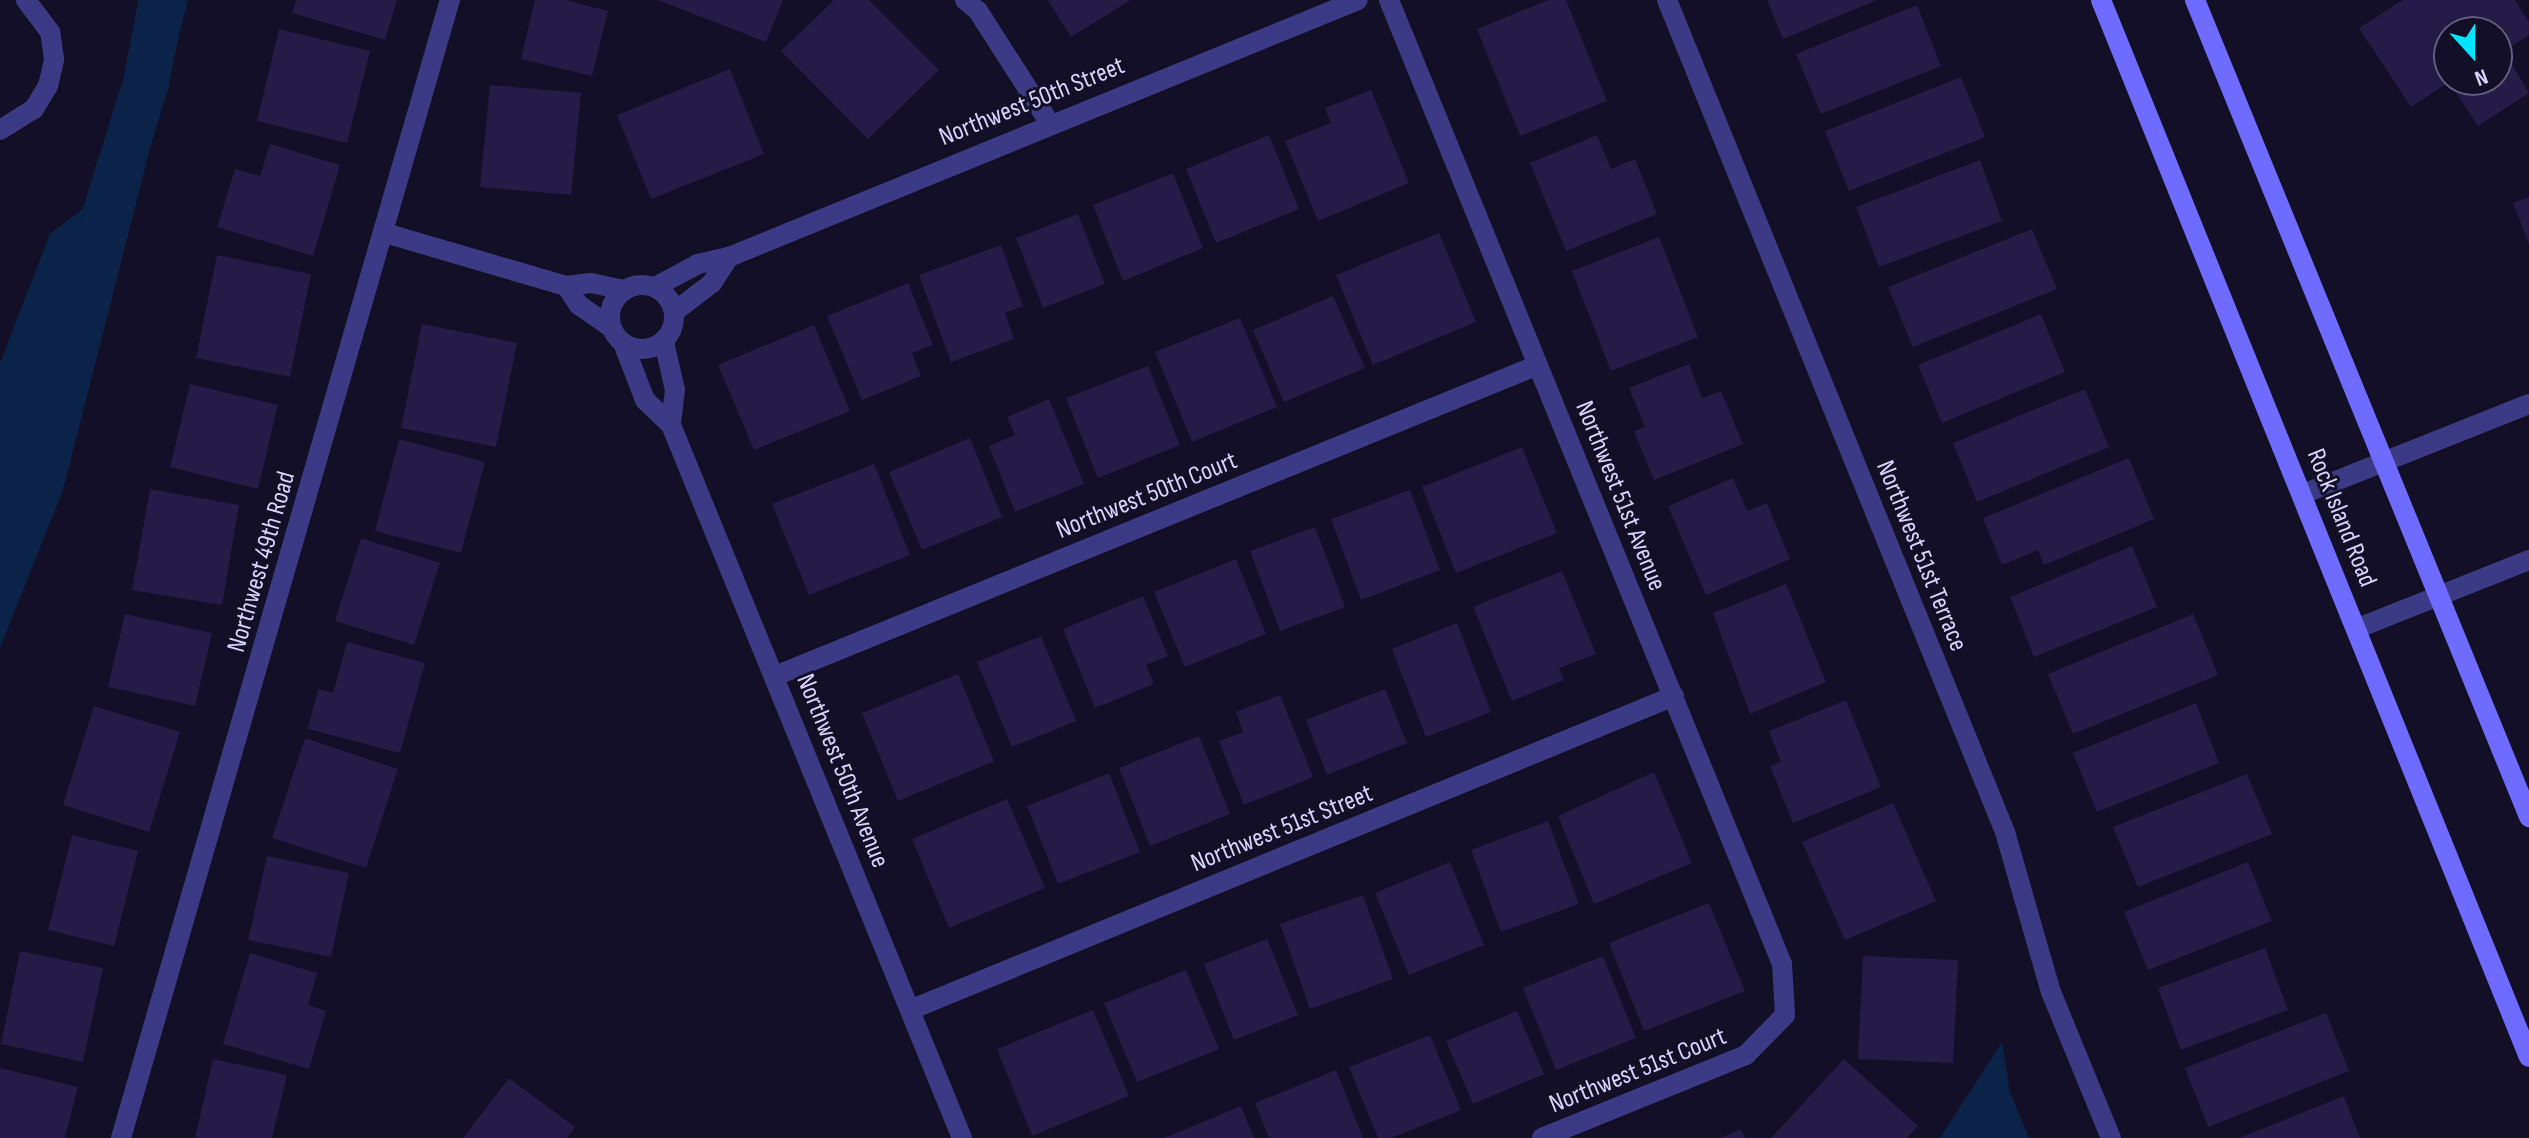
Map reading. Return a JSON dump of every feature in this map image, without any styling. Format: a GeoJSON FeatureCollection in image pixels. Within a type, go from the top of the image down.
{"type":"FeatureCollection","features":[{"type":"Feature","properties":{"kind":"main road","name":"Rock Island Road"},"geometry":{"type":"LineString","coordinates":[[2101,0],[2358,628],[2529,1057]]}},
{"type":"Feature","properties":{"kind":"main road"},"geometry":{"type":"LineString","coordinates":[[2195,0],[2529,817]]}},
{"type":"Feature","properties":{"kind":"street"},"geometry":{"type":"LineString","coordinates":[[0,130],[34,109],[48,86],[54,59],[50,32],[26,0]]}},
{"type":"Feature","properties":{"kind":"street","name":"Northwest 49th Road"},"geometry":{"type":"LineString","coordinates":[[121,1138],[450,0]]}},
{"type":"Feature","properties":{"kind":"street"},"geometry":{"type":"LineString","coordinates":[[965,0],[978,11],[1049,122]]}},
{"type":"Feature","properties":{"kind":"street","name":"Northwest 50th Street"},"geometry":{"type":"LineString","coordinates":[[655,287],[698,264],[729,257],[1049,122],[1358,0]]}},
{"type":"Feature","properties":{"kind":"street","name":"Northwest 51st Avenue"},"geometry":{"type":"LineString","coordinates":[[1389,0],[1782,964],[1785,1015]]}},
{"type":"Feature","properties":{"kind":"street","name":"Northwest 51st Terrace"},"geometry":{"type":"LineString","coordinates":[[1667,0],[2005,832],[2051,992],[2111,1138]]}},
{"type":"Feature","properties":{"kind":"street"},"geometry":{"type":"LineString","coordinates":[[385,233],[566,286],[591,283],[625,290],[655,287],[664,292],[674,312],[664,342],[643,349],[617,335],[579,305],[566,286]]}},
{"type":"Feature","properties":{"kind":"street","name":"Northwest 50th Street"},"geometry":{"type":"LineString","coordinates":[[674,312],[712,283],[729,257]]}},
{"type":"Feature","properties":{"kind":"street"},"geometry":{"type":"LineString","coordinates":[[617,335],[612,306],[625,290]]}},
{"type":"Feature","properties":{"kind":"street","name":"Northwest 50th Avenue"},"geometry":{"type":"LineString","coordinates":[[617,335],[645,400],[671,425],[962,1138]]}},
{"type":"Feature","properties":{"kind":"street","name":"Northwest 50th Avenue"},"geometry":{"type":"LineString","coordinates":[[664,342],[675,390],[671,425]]}},
{"type":"Feature","properties":{"kind":"street","name":"Northwest 50th Court"},"geometry":{"type":"LineString","coordinates":[[775,676],[1538,365]]}},
{"type":"Feature","properties":{"kind":"street"},"geometry":{"type":"LineString","coordinates":[[2303,494],[2529,404]]}},
{"type":"Feature","properties":{"kind":"street"},"geometry":{"type":"LineString","coordinates":[[2358,628],[2529,560]]}},
{"type":"Feature","properties":{"kind":"street","name":"Northwest 51st Street"},"geometry":{"type":"LineString","coordinates":[[910,1010],[1674,696]]}},
{"type":"Feature","properties":{"kind":"street","name":"Northwest 51st Court"},"geometry":{"type":"LineString","coordinates":[[1542,1138],[1746,1055],[1785,1015]]}},
{"type":"Feature","properties":{"kind":"water"},"geometry":{"type":"Polygon","coordinates":[[[141,0],[188,0],[63,490],[0,648],[0,363],[50,234],[88,205],[98,156],[129,166],[150,106],[162,47],[137,36],[141,0]]]}},
{"type":"Feature","properties":{"kind":"water"},"geometry":{"type":"Polygon","coordinates":[[[2002,1042],[2010,1092],[2029,1138],[1940,1138],[2002,1042]]]}},
{"type":"Feature","properties":{"kind":"building"},"geometry":{"type":"Polygon","coordinates":[[[296,0],[397,0],[385,40],[292,13],[296,0]]]}},
{"type":"Feature","properties":{"kind":"building"},"geometry":{"type":"Polygon","coordinates":[[[535,0],[566,0],[608,11],[592,76],[521,59],[535,0]]]}},
{"type":"Feature","properties":{"kind":"building"},"geometry":{"type":"Polygon","coordinates":[[[658,0],[783,0],[766,42],[658,0]]]}},
{"type":"Feature","properties":{"kind":"building"},"geometry":{"type":"Polygon","coordinates":[[[834,0],[869,0],[939,70],[868,139],[781,51],[834,0]]]}},
{"type":"Feature","properties":{"kind":"building"},"geometry":{"type":"Polygon","coordinates":[[[1048,0],[1131,0],[1071,37],[1048,0]]]}},
{"type":"Feature","properties":{"kind":"building"},"geometry":{"type":"Polygon","coordinates":[[[1548,0],[1566,0],[1607,101],[1520,136],[1477,29],[1548,0]]]}},
{"type":"Feature","properties":{"kind":"building"},"geometry":{"type":"Polygon","coordinates":[[[1767,0],[1877,0],[1783,39],[1767,0]]]}},
{"type":"Feature","properties":{"kind":"building"},"geometry":{"type":"Polygon","coordinates":[[[2403,0],[2515,0],[2529,22],[2529,35],[2513,45],[2513,16],[2433,16],[2433,93],[2411,107],[2359,28],[2403,0]]]}},
{"type":"Feature","properties":{"kind":"building"},"geometry":{"type":"Polygon","coordinates":[[[1917,5],[1941,66],[1821,114],[1796,54],[1917,5]]]}},
{"type":"Feature","properties":{"kind":"building"},"geometry":{"type":"Polygon","coordinates":[[[279,29],[370,51],[347,143],[257,121],[279,29]]]}},
{"type":"Feature","properties":{"kind":"building"},"geometry":{"type":"Polygon","coordinates":[[[2513,66],[2529,93],[2478,126],[2458,96],[2513,96],[2513,66]]]}},
{"type":"Feature","properties":{"kind":"building"},"geometry":{"type":"Polygon","coordinates":[[[730,69],[764,154],[651,199],[617,115],[730,69]]]}},
{"type":"Feature","properties":{"kind":"building"},"geometry":{"type":"Polygon","coordinates":[[[1961,77],[1985,137],[1849,191],[1825,131],[1961,77]]]}},
{"type":"Feature","properties":{"kind":"building"},"geometry":{"type":"Polygon","coordinates":[[[490,85],[581,93],[571,195],[480,187],[490,85]]]}},
{"type":"Feature","properties":{"kind":"building"},"geometry":{"type":"Polygon","coordinates":[[[1371,90],[1409,183],[1318,221],[1285,141],[1331,123],[1325,108],[1371,90]]]}},
{"type":"Feature","properties":{"kind":"building"},"geometry":{"type":"Polygon","coordinates":[[[1269,135],[1299,209],[1216,243],[1186,169],[1269,135]]]}},
{"type":"Feature","properties":{"kind":"building"},"geometry":{"type":"Polygon","coordinates":[[[1597,135],[1611,169],[1635,159],[1657,214],[1566,251],[1530,163],[1597,135]]]}},
{"type":"Feature","properties":{"kind":"building"},"geometry":{"type":"Polygon","coordinates":[[[270,144],[340,165],[313,256],[217,227],[235,169],[260,176],[270,144]]]}},
{"type":"Feature","properties":{"kind":"building"},"geometry":{"type":"Polygon","coordinates":[[[1980,160],[2002,221],[1879,267],[1856,207],[1980,160]]]}},
{"type":"Feature","properties":{"kind":"building"},"geometry":{"type":"Polygon","coordinates":[[[1173,173],[1203,248],[1123,281],[1093,205],[1173,173]]]}},
{"type":"Feature","properties":{"kind":"building"},"geometry":{"type":"Polygon","coordinates":[[[2529,197],[2529,244],[2513,203],[2529,197]]]}},
{"type":"Feature","properties":{"kind":"building"},"geometry":{"type":"Polygon","coordinates":[[[1078,214],[1105,284],[1043,308],[1016,238],[1078,214]]]}},
{"type":"Feature","properties":{"kind":"building"},"geometry":{"type":"Polygon","coordinates":[[[2032,229],[2057,289],[1913,347],[1888,287],[2032,229]]]}},
{"type":"Feature","properties":{"kind":"building"},"geometry":{"type":"Polygon","coordinates":[[[1439,233],[1476,322],[1373,365],[1336,275],[1439,233]]]}},
{"type":"Feature","properties":{"kind":"building"},"geometry":{"type":"Polygon","coordinates":[[[1659,237],[1698,337],[1611,371],[1572,271],[1659,237]]]}},
{"type":"Feature","properties":{"kind":"building"},"geometry":{"type":"Polygon","coordinates":[[[1001,245],[1023,306],[1005,313],[1014,339],[951,362],[919,275],[1001,245]]]}},
{"type":"Feature","properties":{"kind":"building"},"geometry":{"type":"Polygon","coordinates":[[[217,255],[311,274],[290,377],[196,358],[217,255]]]}},
{"type":"Feature","properties":{"kind":"building"},"geometry":{"type":"Polygon","coordinates":[[[908,283],[933,345],[912,353],[921,376],[862,400],[827,316],[908,283]]]}},
{"type":"Feature","properties":{"kind":"building"},"geometry":{"type":"Polygon","coordinates":[[[1333,296],[1365,368],[1284,402],[1253,330],[1333,296]]]}},
{"type":"Feature","properties":{"kind":"building"},"geometry":{"type":"Polygon","coordinates":[[[2041,314],[2065,372],[1942,423],[1918,365],[2041,314]]]}},
{"type":"Feature","properties":{"kind":"building"},"geometry":{"type":"Polygon","coordinates":[[[1240,318],[1277,407],[1192,442],[1155,352],[1240,318]]]}},
{"type":"Feature","properties":{"kind":"building"},"geometry":{"type":"Polygon","coordinates":[[[422,324],[517,343],[496,447],[401,428],[422,324]]]}},
{"type":"Feature","properties":{"kind":"building"},"geometry":{"type":"Polygon","coordinates":[[[814,325],[850,411],[754,450],[718,365],[814,325]]]}},
{"type":"Feature","properties":{"kind":"building"},"geometry":{"type":"Polygon","coordinates":[[[1689,364],[1702,398],[1721,391],[1743,444],[1654,480],[1634,431],[1645,427],[1629,388],[1689,364]]]}},
{"type":"Feature","properties":{"kind":"building"},"geometry":{"type":"Polygon","coordinates":[[[1148,366],[1180,445],[1098,478],[1066,398],[1148,366]]]}},
{"type":"Feature","properties":{"kind":"building"},"geometry":{"type":"Polygon","coordinates":[[[190,384],[278,405],[258,489],[170,467],[190,384]]]}},
{"type":"Feature","properties":{"kind":"building"},"geometry":{"type":"Polygon","coordinates":[[[2085,389],[2109,447],[1977,502],[1953,443],[2085,389]]]}},
{"type":"Feature","properties":{"kind":"building"},"geometry":{"type":"Polygon","coordinates":[[[1049,399],[1084,484],[1015,512],[989,446],[1015,435],[1007,417],[1049,399]]]}},
{"type":"Feature","properties":{"kind":"building"},"geometry":{"type":"Polygon","coordinates":[[[970,438],[1002,517],[922,550],[889,472],[970,438]]]}},
{"type":"Feature","properties":{"kind":"building"},"geometry":{"type":"Polygon","coordinates":[[[399,439],[485,462],[461,553],[375,531],[399,439]]]}},
{"type":"Feature","properties":{"kind":"building"},"geometry":{"type":"Polygon","coordinates":[[[1522,447],[1557,533],[1456,573],[1422,487],[1522,447]]]}},
{"type":"Feature","properties":{"kind":"building"},"geometry":{"type":"Polygon","coordinates":[[[2129,458],[2154,519],[2044,565],[2038,550],[2002,565],[1983,518],[2129,458]]]}},
{"type":"Feature","properties":{"kind":"building"},"geometry":{"type":"Polygon","coordinates":[[[874,464],[910,555],[809,595],[772,504],[874,464]]]}},
{"type":"Feature","properties":{"kind":"building"},"geometry":{"type":"Polygon","coordinates":[[[1733,478],[1747,511],[1767,503],[1790,559],[1706,595],[1668,506],[1733,478]]]}},
{"type":"Feature","properties":{"kind":"building"},"geometry":{"type":"Polygon","coordinates":[[[150,489],[239,505],[222,605],[132,590],[150,489]]]}},
{"type":"Feature","properties":{"kind":"building"},"geometry":{"type":"Polygon","coordinates":[[[1410,490],[1440,570],[1361,600],[1331,519],[1410,490]]]}},
{"type":"Feature","properties":{"kind":"building"},"geometry":{"type":"Polygon","coordinates":[[[1315,527],[1345,607],[1280,631],[1250,551],[1315,527]]]}},
{"type":"Feature","properties":{"kind":"building"},"geometry":{"type":"Polygon","coordinates":[[[361,538],[440,563],[414,645],[335,621],[361,538]]]}},
{"type":"Feature","properties":{"kind":"building"},"geometry":{"type":"Polygon","coordinates":[[[2132,546],[2157,607],[2034,657],[2010,597],[2132,546]]]}},
{"type":"Feature","properties":{"kind":"building"},"geometry":{"type":"Polygon","coordinates":[[[1236,559],[1266,634],[1185,667],[1154,592],[1236,559]]]}},
{"type":"Feature","properties":{"kind":"building"},"geometry":{"type":"Polygon","coordinates":[[[1562,571],[1596,654],[1559,668],[1564,680],[1512,701],[1473,607],[1562,571]]]}},
{"type":"Feature","properties":{"kind":"building"},"geometry":{"type":"Polygon","coordinates":[[[1786,584],[1826,682],[1750,714],[1713,613],[1786,584]]]}},
{"type":"Feature","properties":{"kind":"building"},"geometry":{"type":"Polygon","coordinates":[[[1143,596],[1168,656],[1146,665],[1154,684],[1095,708],[1063,629],[1143,596]]]}},
{"type":"Feature","properties":{"kind":"building"},"geometry":{"type":"Polygon","coordinates":[[[125,614],[212,633],[195,706],[108,687],[125,614]]]}},
{"type":"Feature","properties":{"kind":"building"},"geometry":{"type":"Polygon","coordinates":[[[2193,614],[2218,675],[2073,734],[2048,674],[2193,614]]]}},
{"type":"Feature","properties":{"kind":"building"},"geometry":{"type":"Polygon","coordinates":[[[1457,623],[1491,712],[1426,737],[1392,649],[1457,623]]]}},
{"type":"Feature","properties":{"kind":"building"},"geometry":{"type":"Polygon","coordinates":[[[1041,636],[1076,721],[1012,747],[977,662],[1041,636]]]}},
{"type":"Feature","properties":{"kind":"building"},"geometry":{"type":"Polygon","coordinates":[[[347,642],[425,663],[400,753],[308,729],[318,689],[333,693],[347,642]]]}},
{"type":"Feature","properties":{"kind":"building"},"geometry":{"type":"Polygon","coordinates":[[[958,674],[994,761],[898,801],[862,713],[958,674]]]}},
{"type":"Feature","properties":{"kind":"building"},"geometry":{"type":"Polygon","coordinates":[[[1385,689],[1407,743],[1327,775],[1306,720],[1385,689]]]}},
{"type":"Feature","properties":{"kind":"building"},"geometry":{"type":"Polygon","coordinates":[[[1280,695],[1313,777],[1244,805],[1219,741],[1243,732],[1236,712],[1280,695]]]}},
{"type":"Feature","properties":{"kind":"building"},"geometry":{"type":"Polygon","coordinates":[[[1846,700],[1881,787],[1793,823],[1770,766],[1781,762],[1769,731],[1846,700]]]}},
{"type":"Feature","properties":{"kind":"building"},"geometry":{"type":"Polygon","coordinates":[[[2196,703],[2219,763],[2097,812],[2073,753],[2196,703]]]}},
{"type":"Feature","properties":{"kind":"building"},"geometry":{"type":"Polygon","coordinates":[[[94,706],[180,732],[149,832],[63,805],[94,706]]]}},
{"type":"Feature","properties":{"kind":"building"},"geometry":{"type":"Polygon","coordinates":[[[1199,736],[1230,814],[1150,846],[1119,768],[1199,736]]]}},
{"type":"Feature","properties":{"kind":"building"},"geometry":{"type":"Polygon","coordinates":[[[305,738],[398,769],[366,868],[272,838],[305,738]]]}},
{"type":"Feature","properties":{"kind":"building"},"geometry":{"type":"Polygon","coordinates":[[[1654,772],[1692,863],[1594,904],[1558,816],[1654,772]]]}},
{"type":"Feature","properties":{"kind":"building"},"geometry":{"type":"Polygon","coordinates":[[[1109,773],[1140,852],[1058,884],[1027,806],[1109,773]]]}},
{"type":"Feature","properties":{"kind":"building"},"geometry":{"type":"Polygon","coordinates":[[[2247,774],[2272,834],[2138,887],[2113,827],[2247,774]]]}},
{"type":"Feature","properties":{"kind":"building"},"geometry":{"type":"Polygon","coordinates":[[[1007,799],[1045,888],[949,928],[912,839],[1007,799]]]}},
{"type":"Feature","properties":{"kind":"building"},"geometry":{"type":"Polygon","coordinates":[[[1893,803],[1936,901],[1845,940],[1802,842],[1893,803]]]}},
{"type":"Feature","properties":{"kind":"building"},"geometry":{"type":"Polygon","coordinates":[[[1548,821],[1579,904],[1501,932],[1471,850],[1548,821]]]}},
{"type":"Feature","properties":{"kind":"building"},"geometry":{"type":"Polygon","coordinates":[[[72,835],[138,851],[114,946],[48,930],[72,835]]]}},
{"type":"Feature","properties":{"kind":"building"},"geometry":{"type":"Polygon","coordinates":[[[267,856],[349,873],[331,957],[248,940],[267,856]]]}},
{"type":"Feature","properties":{"kind":"building"},"geometry":{"type":"Polygon","coordinates":[[[1450,862],[1484,945],[1409,975],[1375,893],[1450,862]]]}},
{"type":"Feature","properties":{"kind":"building"},"geometry":{"type":"Polygon","coordinates":[[[2248,862],[2272,921],[2148,970],[2124,912],[2248,862]]]}},
{"type":"Feature","properties":{"kind":"building"},"geometry":{"type":"Polygon","coordinates":[[[1363,895],[1393,979],[1310,1009],[1280,924],[1363,895]]]}},
{"type":"Feature","properties":{"kind":"building"},"geometry":{"type":"Polygon","coordinates":[[[1709,903],[1745,991],[1644,1031],[1609,943],[1709,903]]]}},
{"type":"Feature","properties":{"kind":"building"},"geometry":{"type":"Polygon","coordinates":[[[1267,939],[1298,1015],[1234,1040],[1204,964],[1267,939]]]}},
{"type":"Feature","properties":{"kind":"building"},"geometry":{"type":"Polygon","coordinates":[[[2265,948],[2288,1010],[2181,1050],[2158,988],[2265,948]]]}},
{"type":"Feature","properties":{"kind":"building"},"geometry":{"type":"Polygon","coordinates":[[[20,951],[103,968],[83,1062],[1,1044],[20,951]]]}},
{"type":"Feature","properties":{"kind":"building"},"geometry":{"type":"Polygon","coordinates":[[[250,953],[317,973],[308,1005],[326,1011],[309,1069],[223,1044],[250,953]]]}},
{"type":"Feature","properties":{"kind":"building"},"geometry":{"type":"Polygon","coordinates":[[[1603,956],[1636,1038],[1556,1070],[1523,988],[1603,956]]]}},
{"type":"Feature","properties":{"kind":"building"},"geometry":{"type":"Polygon","coordinates":[[[1863,956],[1958,960],[1953,1063],[1858,1059],[1863,956]]]}},
{"type":"Feature","properties":{"kind":"building"},"geometry":{"type":"Polygon","coordinates":[[[1186,970],[1219,1049],[1137,1082],[1104,1003],[1186,970]]]}},
{"type":"Feature","properties":{"kind":"building"},"geometry":{"type":"Polygon","coordinates":[[[1093,1010],[1129,1096],[1032,1136],[997,1049],[1093,1010]]]}},
{"type":"Feature","properties":{"kind":"building"},"geometry":{"type":"Polygon","coordinates":[[[1517,1011],[1544,1074],[1473,1104],[1446,1041],[1517,1011]]]}},
{"type":"Feature","properties":{"kind":"building"},"geometry":{"type":"Polygon","coordinates":[[[2326,1013],[2349,1071],[2208,1127],[2185,1068],[2326,1013]]]}},
{"type":"Feature","properties":{"kind":"building"},"geometry":{"type":"Polygon","coordinates":[[[1430,1035],[1461,1110],[1391,1138],[1378,1138],[1349,1067],[1430,1035]]]}},
{"type":"Feature","properties":{"kind":"building"},"geometry":{"type":"Polygon","coordinates":[[[213,1059],[287,1075],[272,1138],[195,1138],[213,1059]]]}},
{"type":"Feature","properties":{"kind":"building"},"geometry":{"type":"Polygon","coordinates":[[[1844,1059],[1918,1126],[1907,1138],[1771,1138],[1844,1059]]]}},
{"type":"Feature","properties":{"kind":"building"},"geometry":{"type":"Polygon","coordinates":[[[0,1068],[78,1087],[65,1138],[0,1138],[0,1068]]]}},
{"type":"Feature","properties":{"kind":"building"},"geometry":{"type":"Polygon","coordinates":[[[1336,1070],[1363,1138],[1269,1138],[1255,1103],[1336,1070]]]}},
{"type":"Feature","properties":{"kind":"building"},"geometry":{"type":"Polygon","coordinates":[[[509,1078],[575,1127],[567,1138],[463,1138],[509,1078]]]}},
{"type":"Feature","properties":{"kind":"building"},"geometry":{"type":"Polygon","coordinates":[[[2344,1096],[2360,1138],[2239,1138],[2344,1096]]]}},
{"type":"Feature","properties":{"kind":"building"},"geometry":{"type":"Polygon","coordinates":[[[1241,1106],[1254,1138],[1164,1138],[1241,1106]]]}},
{"type":"Feature","properties":{"kind":"building"},"geometry":{"type":"Polygon","coordinates":[[[1741,1129],[1745,1138],[1721,1138],[1741,1129]]]}},
{"type":"Feature","properties":{"kind":"waterway"},"geometry":{"type":"LineString","coordinates":[[103,221],[146,83],[162,0]]}}]}
